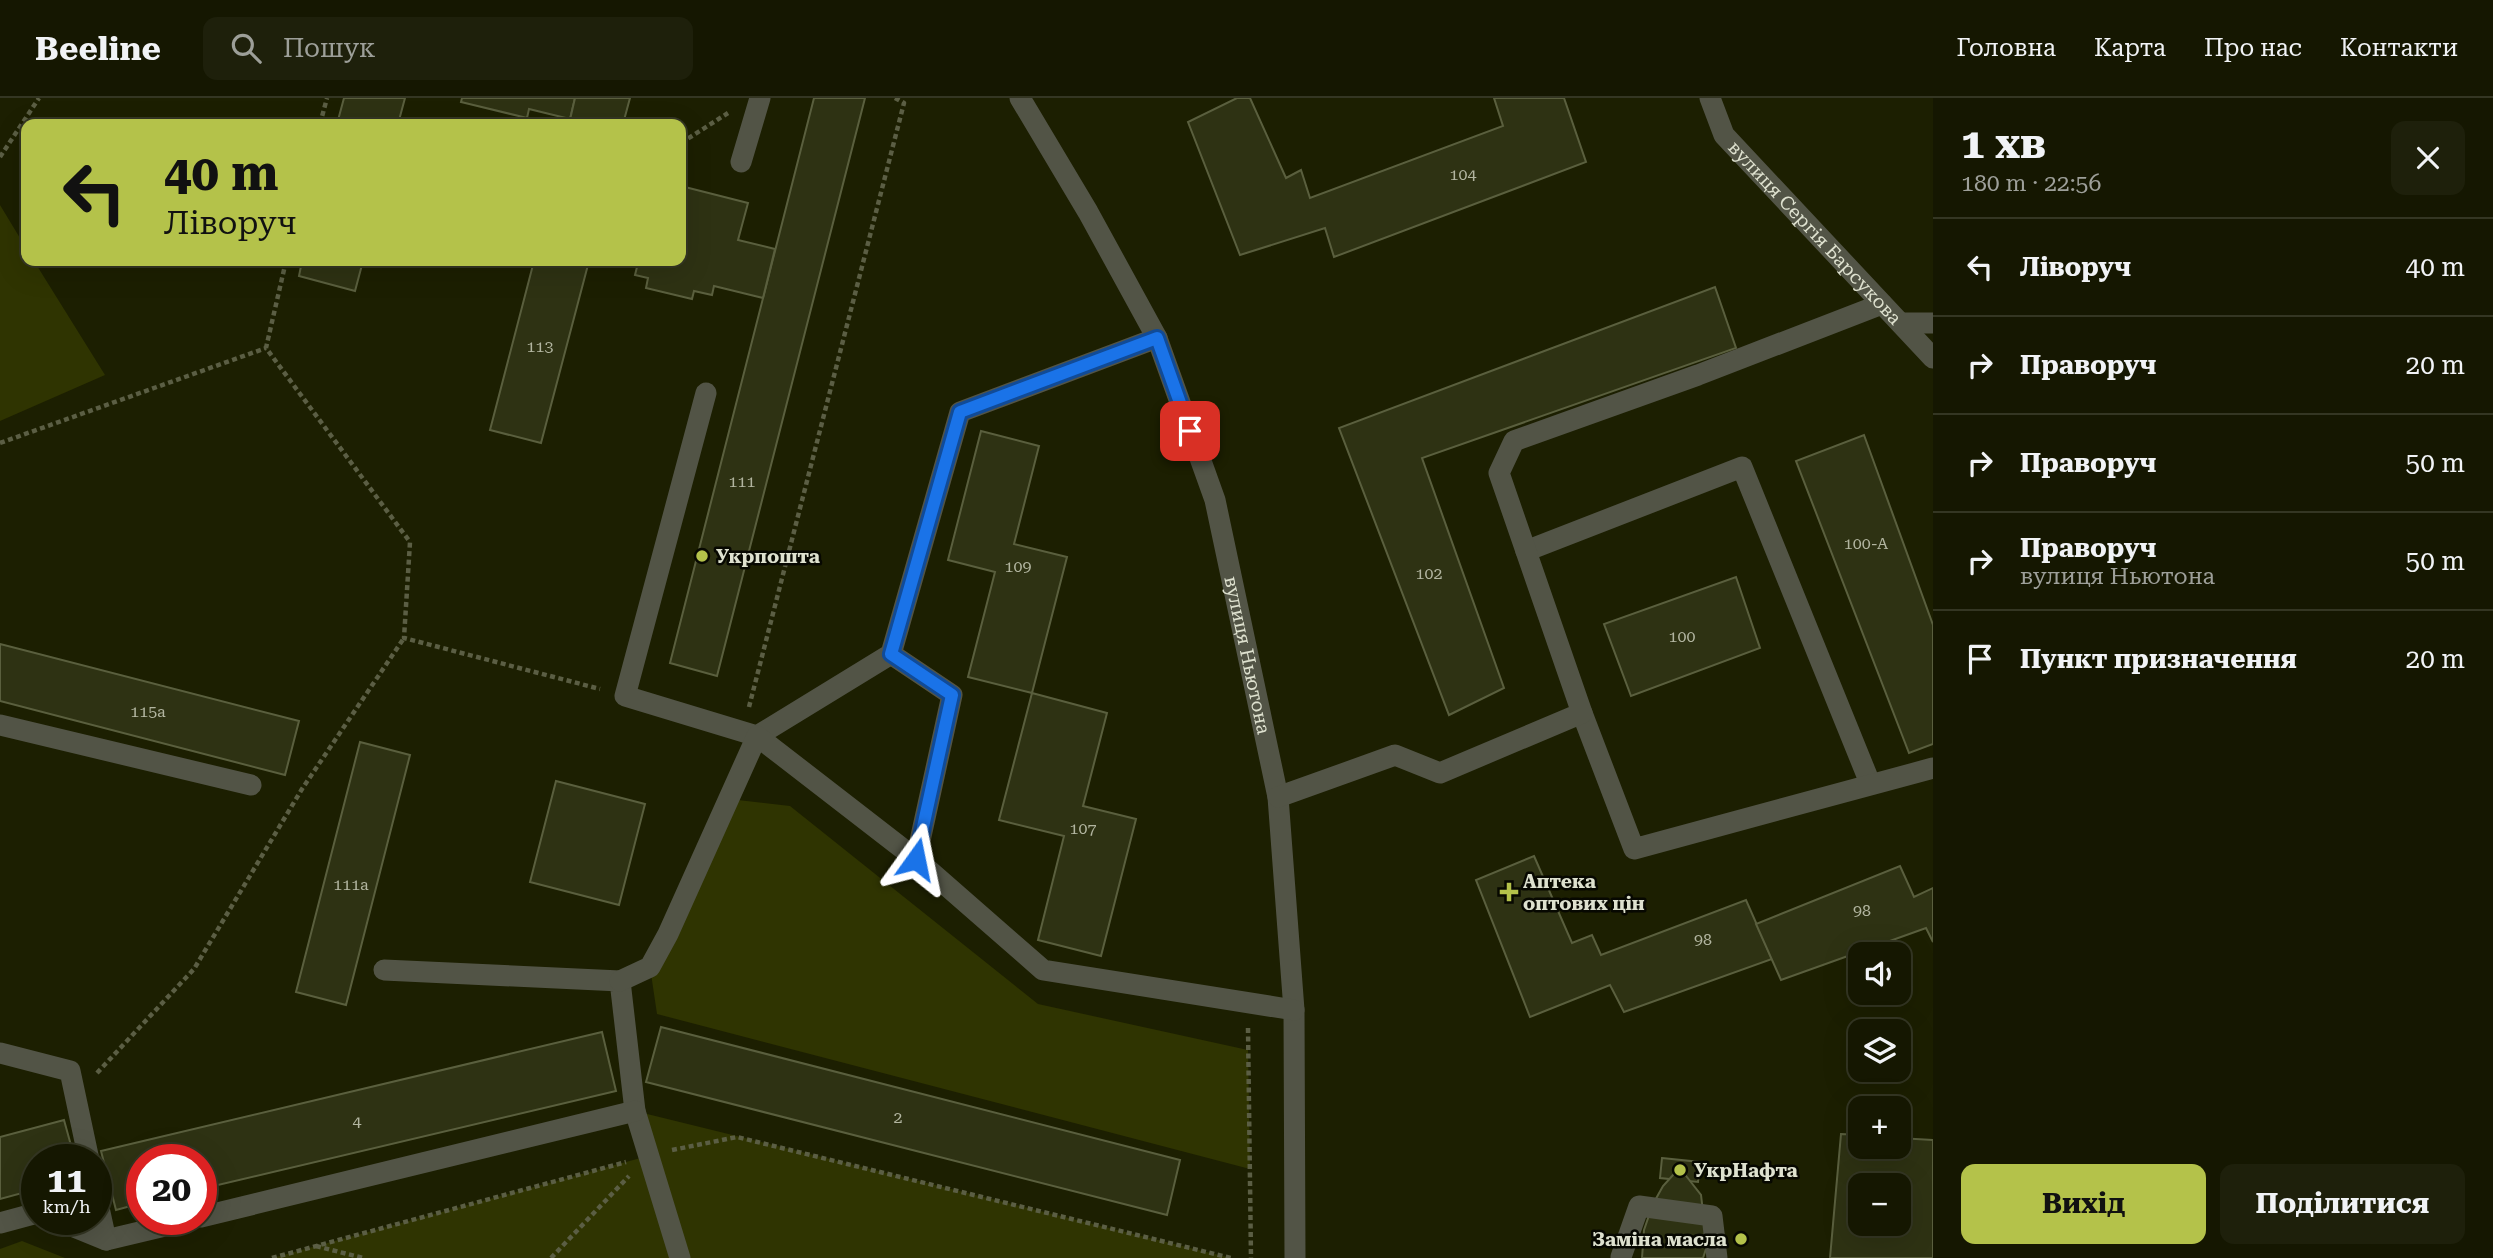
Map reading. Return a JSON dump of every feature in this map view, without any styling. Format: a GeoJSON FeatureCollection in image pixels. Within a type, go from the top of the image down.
{"type":"FeatureCollection","features":[{"type":"Feature","properties":{"kind":"street"},"geometry":{"type":"LineString","coordinates":[[741,162],[760,98]]}},
{"type":"Feature","properties":{"kind":"street","name":"вулиця Ньютона"},"geometry":{"type":"LineString","coordinates":[[1020,98],[1088,212],[1157,338],[1215,500],[1278,796],[1294,1010],[1295,1258]]}},
{"type":"Feature","properties":{"kind":"street","name":"вулиця Сергія Барсукова"},"geometry":{"type":"LineString","coordinates":[[1710,98],[1724,135],[1933,358]]}},
{"type":"Feature","properties":{"kind":"street"},"geometry":{"type":"LineString","coordinates":[[1882,304],[1698,375],[1514,441],[1499,473],[1581,713],[1634,849],[1933,768]]}},
{"type":"Feature","properties":{"kind":"street"},"geometry":{"type":"LineString","coordinates":[[1901,323],[1933,323]]}},
{"type":"Feature","properties":{"kind":"street"},"geometry":{"type":"LineString","coordinates":[[384,970],[620,981],[650,967],[662,945],[750,734],[891,654],[960,412],[1157,338]]}},
{"type":"Feature","properties":{"kind":"street"},"geometry":{"type":"LineString","coordinates":[[706,393],[625,696],[750,734],[916,859],[1043,970],[1294,1010]]}},
{"type":"Feature","properties":{"kind":"street"},"geometry":{"type":"LineString","coordinates":[[1526,551],[1742,467],[1870,783]]}},
{"type":"Feature","properties":{"kind":"street"},"geometry":{"type":"LineString","coordinates":[[891,654],[952,695],[916,859]]}},
{"type":"Feature","properties":{"kind":"street"},"geometry":{"type":"LineString","coordinates":[[1278,796],[1395,755],[1440,773],[1581,713]]}},
{"type":"Feature","properties":{"kind":"street"},"geometry":{"type":"LineString","coordinates":[[0,725],[251,785]]}},
{"type":"Feature","properties":{"kind":"street"},"geometry":{"type":"LineString","coordinates":[[620,981],[635,1111],[680,1258]]}},
{"type":"Feature","properties":{"kind":"street"},"geometry":{"type":"LineString","coordinates":[[0,1053],[70,1071],[86,1144]]}},
{"type":"Feature","properties":{"kind":"street"},"geometry":{"type":"LineString","coordinates":[[217,1213],[635,1111]]}},
{"type":"Feature","properties":{"kind":"street"},"geometry":{"type":"LineString","coordinates":[[1622,1258],[1639,1206],[1712,1216],[1717,1258]]}},
{"type":"Feature","properties":{"kind":"street"},"geometry":{"type":"LineString","coordinates":[[0,1223],[21,1217]]}},
{"type":"Feature","properties":{"kind":"street"},"geometry":{"type":"LineString","coordinates":[[94,1235],[106,1240],[127,1235]]}},
{"type":"Feature","properties":{"kind":"street"},"geometry":{"type":"LineString","coordinates":[[105,1235],[106,1240]]}},
{"type":"Feature","properties":{"kind":"path"},"geometry":{"type":"LineString","coordinates":[[25,119],[39,98]]}},
{"type":"Feature","properties":{"kind":"path"},"geometry":{"type":"LineString","coordinates":[[321,119],[327,98]]}},
{"type":"Feature","properties":{"kind":"path"},"geometry":{"type":"LineString","coordinates":[[750,734],[904,103],[895,98]]}},
{"type":"Feature","properties":{"kind":"path"},"geometry":{"type":"LineString","coordinates":[[686,140],[732,111]]}},
{"type":"Feature","properties":{"kind":"path"},"geometry":{"type":"LineString","coordinates":[[0,156],[21,125]]}},
{"type":"Feature","properties":{"kind":"path"},"geometry":{"type":"LineString","coordinates":[[75,1096],[194,969],[302,789],[404,638],[410,542],[266,348],[285,266]]}},
{"type":"Feature","properties":{"kind":"path"},"geometry":{"type":"LineString","coordinates":[[0,443],[266,348]]}},
{"type":"Feature","properties":{"kind":"path"},"geometry":{"type":"LineString","coordinates":[[404,638],[625,696]]}},
{"type":"Feature","properties":{"kind":"path"},"geometry":{"type":"LineString","coordinates":[[1247,1002],[1251,1258]]}},
{"type":"Feature","properties":{"kind":"path"},"geometry":{"type":"LineString","coordinates":[[272,1258],[648,1156],[737,1136],[1231,1258]]}},
{"type":"Feature","properties":{"kind":"path"},"geometry":{"type":"LineString","coordinates":[[551,1258],[648,1156]]}},
{"type":"Feature","properties":{"kind":"path"},"geometry":{"type":"LineString","coordinates":[[316,1246],[363,1258]]}},
{"type":"Feature","properties":{"kind":"green space"},"geometry":{"type":"Polygon","coordinates":[[[0,205],[21,240],[21,266],[37,266],[105,375],[0,421],[0,205]]]}},
{"type":"Feature","properties":{"kind":"green space"},"geometry":{"type":"Polygon","coordinates":[[[729,799],[790,806],[1038,1004],[1248,1050],[1250,1169],[657,1014],[650,967],[729,799]]]}},
{"type":"Feature","properties":{"kind":"green space"},"geometry":{"type":"Polygon","coordinates":[[[635,1111],[1231,1258],[272,1258],[648,1156],[635,1111]]]}},
{"type":"Feature","properties":{"kind":"green space"},"geometry":{"type":"Polygon","coordinates":[[[22,1241],[65,1258],[0,1258],[0,1249],[22,1241]]]}},
{"type":"Feature","properties":{"kind":"building"},"geometry":{"type":"Polygon","coordinates":[[[344,98],[405,98],[399,119],[338,119],[344,98]]]}},
{"type":"Feature","properties":{"kind":"building"},"geometry":{"type":"Polygon","coordinates":[[[462,98],[575,98],[570,119],[529,109],[527,118],[461,102],[462,98]]]}},
{"type":"Feature","properties":{"kind":"building"},"geometry":{"type":"Polygon","coordinates":[[[575,98],[630,98],[624,119],[570,119],[575,98]]]}},
{"type":"Feature","properties":{"kind":"building"},"geometry":{"type":"Polygon","coordinates":[[[814,98],[865,98],[717,676],[670,663],[814,98]]]}},
{"type":"Feature","properties":{"kind":"building"},"geometry":{"type":"Polygon","coordinates":[[[1237,98],[1250,98],[1286,178],[1301,170],[1310,198],[1503,126],[1494,98],[1564,98],[1586,162],[1334,257],[1325,228],[1240,255],[1188,122],[1237,98]]]}},
{"type":"Feature","properties":{"kind":"building"},"geometry":{"type":"Polygon","coordinates":[[[686,187],[748,203],[738,240],[775,249],[763,298],[714,286],[712,295],[694,291],[692,299],[646,288],[648,278],[635,275],[637,266],[686,266],[686,187]]]}},
{"type":"Feature","properties":{"kind":"building"},"geometry":{"type":"Polygon","coordinates":[[[301,266],[362,266],[355,291],[299,276],[301,266]]]}},
{"type":"Feature","properties":{"kind":"building"},"geometry":{"type":"Polygon","coordinates":[[[533,266],[588,266],[541,443],[490,430],[533,266]]]}},
{"type":"Feature","properties":{"kind":"building"},"geometry":{"type":"Polygon","coordinates":[[[1715,287],[1736,348],[1422,458],[1504,688],[1449,715],[1339,428],[1715,287]]]}},
{"type":"Feature","properties":{"kind":"building"},"geometry":{"type":"Polygon","coordinates":[[[981,431],[1039,446],[1014,544],[1067,557],[1032,693],[968,677],[995,572],[948,560],[981,431]]]}},
{"type":"Feature","properties":{"kind":"building"},"geometry":{"type":"Polygon","coordinates":[[[1864,435],[1933,625],[1933,744],[1909,753],[1796,461],[1864,435]]]}},
{"type":"Feature","properties":{"kind":"building"},"geometry":{"type":"Polygon","coordinates":[[[1736,577],[1760,648],[1631,696],[1604,624],[1736,577]]]}},
{"type":"Feature","properties":{"kind":"building"},"geometry":{"type":"Polygon","coordinates":[[[0,644],[299,721],[285,775],[0,701],[0,644]]]}},
{"type":"Feature","properties":{"kind":"building"},"geometry":{"type":"Polygon","coordinates":[[[1032,693],[1107,713],[1083,806],[1136,819],[1101,956],[1038,940],[1064,836],[999,820],[1032,693]]]}},
{"type":"Feature","properties":{"kind":"building"},"geometry":{"type":"Polygon","coordinates":[[[360,742],[410,755],[346,1005],[296,992],[360,742]]]}},
{"type":"Feature","properties":{"kind":"building"},"geometry":{"type":"Polygon","coordinates":[[[556,781],[645,804],[619,905],[530,882],[556,781]]]}},
{"type":"Feature","properties":{"kind":"building"},"geometry":{"type":"Polygon","coordinates":[[[1534,856],[1572,943],[1592,935],[1601,955],[1746,900],[1772,959],[1624,1012],[1610,985],[1530,1017],[1476,880],[1534,856]]]}},
{"type":"Feature","properties":{"kind":"building"},"geometry":{"type":"Polygon","coordinates":[[[1900,866],[1914,897],[1933,888],[1933,942],[1926,928],[1887,942],[1848,942],[1848,956],[1781,980],[1756,924],[1900,866]]]}},
{"type":"Feature","properties":{"kind":"building"},"geometry":{"type":"Polygon","coordinates":[[[661,1027],[1180,1160],[1167,1215],[646,1082],[661,1027]]]}},
{"type":"Feature","properties":{"kind":"building"},"geometry":{"type":"Polygon","coordinates":[[[602,1032],[616,1091],[217,1185],[217,1144],[130,1144],[602,1032]]]}},
{"type":"Feature","properties":{"kind":"building"},"geometry":{"type":"Polygon","coordinates":[[[64,1120],[71,1144],[21,1144],[21,1193],[0,1199],[0,1137],[64,1120]]]}},
{"type":"Feature","properties":{"kind":"building"},"geometry":{"type":"Polygon","coordinates":[[[1841,1134],[1848,1134],[1848,1159],[1911,1159],[1911,1139],[1933,1140],[1933,1258],[1830,1258],[1841,1134]]]}},
{"type":"Feature","properties":{"kind":"building"},"geometry":{"type":"Polygon","coordinates":[[[126,1145],[126,1207],[116,1210],[112,1194],[112,1148],[126,1145]]]}},
{"type":"Feature","properties":{"kind":"building","name":"УкрНафта"},"geometry":{"type":"Polygon","coordinates":[[[1662,1158],[1700,1162],[1698,1182],[1660,1178],[1662,1158]]]}},
{"type":"Feature","properties":{"kind":"building"},"geometry":{"type":"Polygon","coordinates":[[[1683,1172],[1701,1195],[1707,1246],[1703,1258],[1642,1258],[1644,1230],[1653,1204],[1663,1186],[1674,1174],[1683,1172]]]}},
{"type":"Feature","properties":{"kind":"place","name":"Укрпошта"},"geometry":{"type":"Point","coordinates":[702,556]}},
{"type":"Feature","properties":{"kind":"place","name":"Аптека оптових цін"},"geometry":{"type":"Point","coordinates":[1509,892]}},
{"type":"Feature","properties":{"kind":"place","name":"УкрНафта"},"geometry":{"type":"Point","coordinates":[1680,1170]}},
{"type":"Feature","properties":{"kind":"place","name":"Заміна масла"},"geometry":{"type":"Point","coordinates":[1741,1239]}},
{"type":"Feature","properties":{"kind":"route"},"geometry":{"type":"LineString","coordinates":[[916,859],[952,695],[891,654],[960,412],[1157,338],[1190,431]]}}]}
